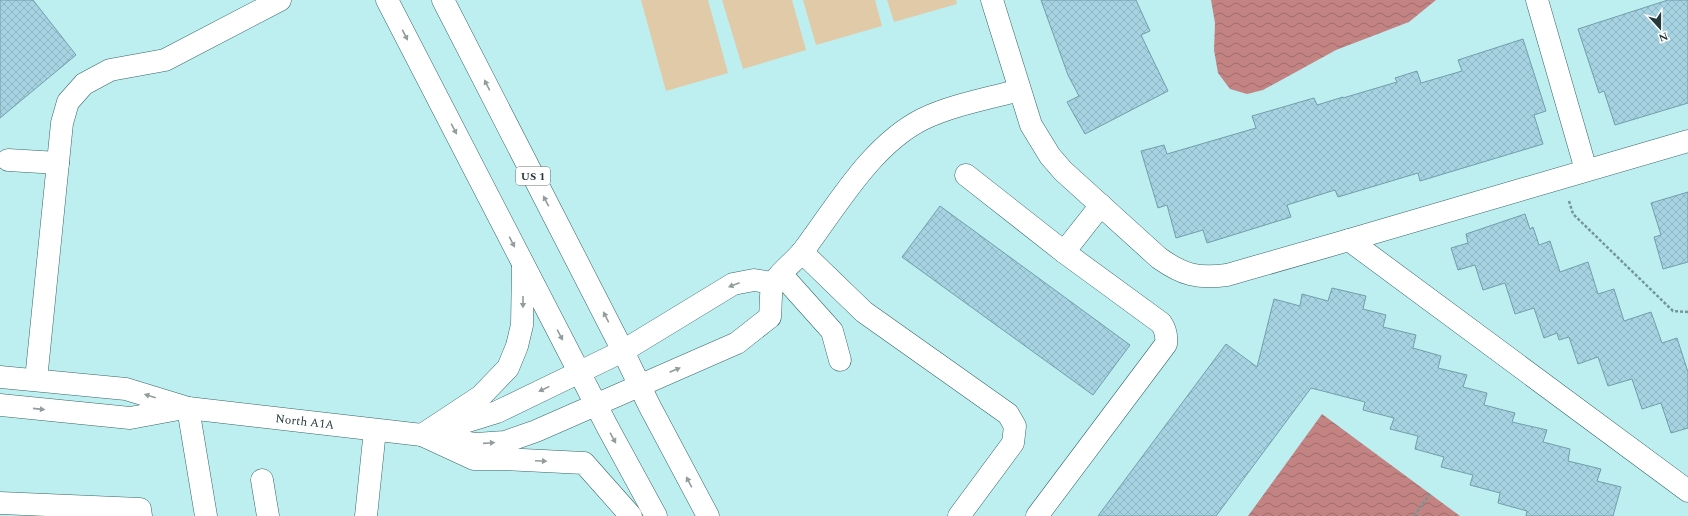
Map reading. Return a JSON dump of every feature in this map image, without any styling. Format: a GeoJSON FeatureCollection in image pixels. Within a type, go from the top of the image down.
{"type":"FeatureCollection","features":[{"type":"Feature","properties":{"kind":"street"},"geometry":{"type":"LineString","coordinates":[[36,380],[62,123],[68,102],[84,84],[110,70],[165,60],[280,0]]}},
{"type":"Feature","properties":{"kind":"street"},"geometry":{"type":"LineString","coordinates":[[387,0],[595,403],[656,516]]}},
{"type":"Feature","properties":{"kind":"street","name":"US 1"},"geometry":{"type":"LineString","coordinates":[[443,0],[708,516]]}},
{"type":"Feature","properties":{"kind":"street"},"geometry":{"type":"LineString","coordinates":[[992,0],[1030,125],[1050,156],[1159,258],[1174,269],[1191,275],[1209,277],[1227,275],[1688,141]]}},
{"type":"Feature","properties":{"kind":"street"},"geometry":{"type":"LineString","coordinates":[[1537,0],[1586,170]]}},
{"type":"Feature","properties":{"kind":"street"},"geometry":{"type":"LineString","coordinates":[[840,360],[832,330],[777,278],[802,252],[852,183],[890,142],[906,129],[923,119],[942,112],[1019,90]]}},
{"type":"Feature","properties":{"kind":"street"},"geometry":{"type":"LineString","coordinates":[[8,160],[58,163]]}},
{"type":"Feature","properties":{"kind":"street"},"geometry":{"type":"LineString","coordinates":[[966,175],[1064,252],[1161,323],[1165,329],[1167,337],[1166,344],[1037,516]]}},
{"type":"Feature","properties":{"kind":"street"},"geometry":{"type":"LineString","coordinates":[[1064,252],[1101,205]]}},
{"type":"Feature","properties":{"kind":"street"},"geometry":{"type":"LineString","coordinates":[[1349,240],[1688,491]]}},
{"type":"Feature","properties":{"kind":"street"},"geometry":{"type":"LineString","coordinates":[[802,252],[864,312],[1008,414],[1015,426],[1013,443],[959,516]]}},
{"type":"Feature","properties":{"kind":"street"},"geometry":{"type":"LineString","coordinates":[[422,435],[481,396],[508,368],[517,346],[522,325],[523,263]]}},
{"type":"Feature","properties":{"kind":"street","name":"North A1A"},"geometry":{"type":"LineString","coordinates":[[0,377],[126,389],[188,408],[422,435],[476,444],[504,442],[536,431],[595,403],[737,343],[770,318],[777,278],[733,284],[624,351],[497,412],[422,435]]}},
{"type":"Feature","properties":{"kind":"street","name":"North A1A"},"geometry":{"type":"LineString","coordinates":[[0,405],[130,418],[188,408]]}},
{"type":"Feature","properties":{"kind":"street"},"geometry":{"type":"LineString","coordinates":[[188,408],[206,516]]}},
{"type":"Feature","properties":{"kind":"street"},"geometry":{"type":"LineString","coordinates":[[366,516],[375,430]]}},
{"type":"Feature","properties":{"kind":"street"},"geometry":{"type":"LineString","coordinates":[[422,435],[474,459],[584,463],[631,516]]}},
{"type":"Feature","properties":{"kind":"street"},"geometry":{"type":"LineString","coordinates":[[262,480],[268,516]]}},
{"type":"Feature","properties":{"kind":"street"},"geometry":{"type":"LineString","coordinates":[[0,503],[58,511],[140,509],[141,516]]}},
{"type":"Feature","properties":{"kind":"path"},"geometry":{"type":"LineString","coordinates":[[1562,178],[1573,214],[1673,311],[1688,312]]}},
{"type":"Feature","properties":{"kind":"path"},"geometry":{"type":"LineString","coordinates":[[1414,516],[1430,494]]}},
{"type":"Feature","properties":{"kind":"shaded area"},"geometry":{"type":"Polygon","coordinates":[[[641,0],[708,0],[728,73],[666,91],[641,0]]]}},
{"type":"Feature","properties":{"kind":"shaded area"},"geometry":{"type":"Polygon","coordinates":[[[722,0],[792,0],[806,50],[743,69],[722,0]]]}},
{"type":"Feature","properties":{"kind":"shaded area"},"geometry":{"type":"Polygon","coordinates":[[[803,0],[875,0],[882,26],[816,45],[803,0]]]}},
{"type":"Feature","properties":{"kind":"shaded area"},"geometry":{"type":"Polygon","coordinates":[[[887,0],[956,0],[957,4],[894,22],[887,0]]]}},
{"type":"Feature","properties":{"kind":"water"},"geometry":{"type":"Polygon","coordinates":[[[1211,0],[1436,0],[1409,22],[1336,50],[1263,90],[1247,94],[1230,89],[1218,73],[1214,50],[1215,23],[1211,0]]]}},
{"type":"Feature","properties":{"kind":"water"},"geometry":{"type":"Polygon","coordinates":[[[1322,414],[1460,516],[1248,516],[1322,414]]]}},
{"type":"Feature","properties":{"kind":"building"},"geometry":{"type":"Polygon","coordinates":[[[0,0],[33,0],[76,55],[0,118],[0,0]]]}},
{"type":"Feature","properties":{"kind":"building"},"geometry":{"type":"Polygon","coordinates":[[[1041,0],[1136,0],[1150,31],[1141,35],[1168,91],[1085,134],[1067,102],[1079,96],[1068,75],[1041,0]]]}},
{"type":"Feature","properties":{"kind":"building"},"geometry":{"type":"Polygon","coordinates":[[[1668,0],[1688,0],[1688,103],[1615,125],[1604,91],[1599,93],[1578,29],[1668,0]]]}},
{"type":"Feature","properties":{"kind":"building"},"geometry":{"type":"Polygon","coordinates":[[[1523,39],[1546,111],[1534,115],[1543,144],[1420,181],[1418,173],[1338,197],[1335,190],[1287,205],[1291,217],[1207,243],[1203,230],[1176,238],[1167,205],[1158,208],[1141,151],[1164,145],[1167,154],[1256,128],[1252,116],[1314,98],[1317,105],[1343,98],[1397,82],[1395,78],[1417,71],[1421,83],[1462,71],[1458,60],[1523,39]]]}},
{"type":"Feature","properties":{"kind":"building"},"geometry":{"type":"Polygon","coordinates":[[[1688,192],[1688,262],[1663,269],[1654,237],[1661,235],[1651,203],[1688,192]]]}},
{"type":"Feature","properties":{"kind":"building"},"geometry":{"type":"Polygon","coordinates":[[[940,206],[1130,345],[1093,395],[902,257],[940,206]]]}},
{"type":"Feature","properties":{"kind":"building"},"geometry":{"type":"Polygon","coordinates":[[[1525,214],[1530,229],[1533,227],[1539,245],[1550,241],[1560,272],[1588,262],[1598,294],[1614,289],[1624,321],[1651,312],[1662,343],[1677,338],[1688,372],[1688,428],[1671,433],[1661,403],[1642,409],[1632,379],[1608,386],[1598,357],[1578,364],[1569,337],[1559,340],[1557,333],[1544,338],[1534,308],[1515,314],[1505,283],[1483,290],[1475,265],[1458,270],[1451,248],[1468,243],[1466,234],[1525,214]]]}},
{"type":"Feature","properties":{"kind":"building"},"geometry":{"type":"Polygon","coordinates":[[[1332,288],[1366,296],[1363,309],[1386,315],[1383,327],[1416,335],[1413,348],[1441,356],[1438,368],[1467,375],[1463,387],[1487,393],[1484,405],[1515,413],[1512,422],[1547,430],[1543,442],[1570,449],[1568,461],[1601,469],[1597,481],[1621,487],[1613,516],[1526,516],[1527,511],[1498,503],[1500,493],[1470,485],[1473,475],[1441,467],[1444,457],[1415,449],[1418,436],[1390,429],[1394,418],[1363,410],[1365,402],[1311,388],[1216,516],[1098,516],[1226,344],[1257,367],[1274,299],[1300,306],[1302,294],[1328,301],[1332,288]]]}}]}
